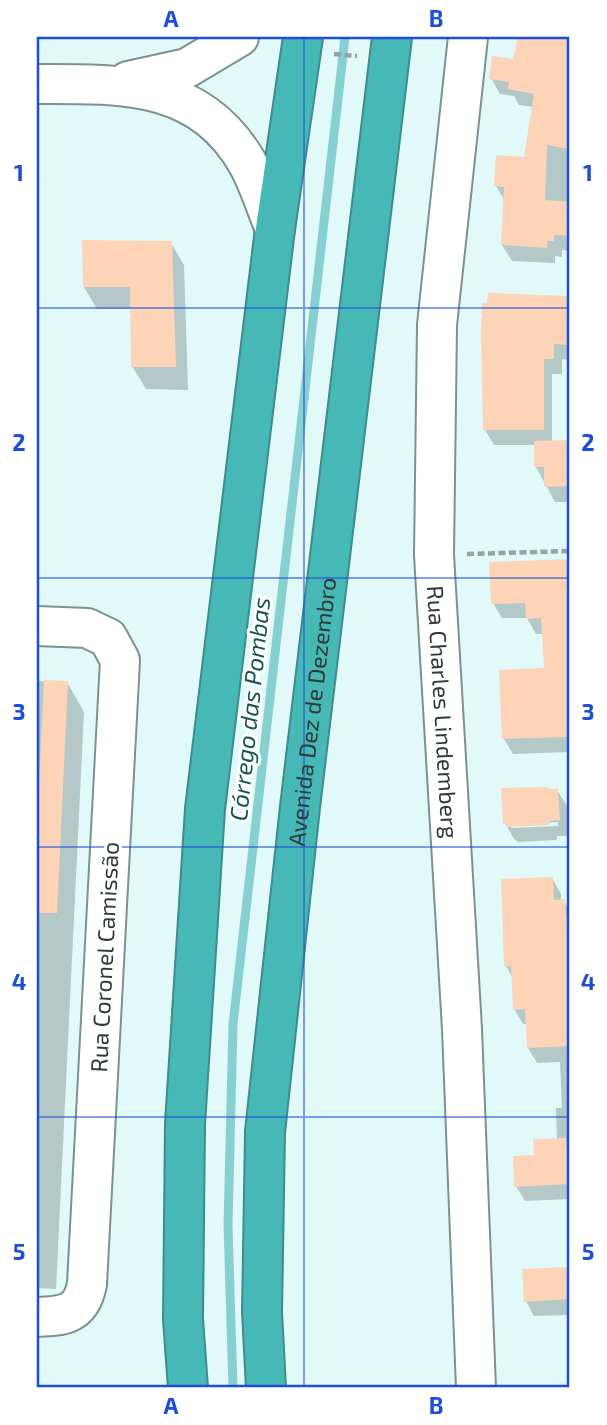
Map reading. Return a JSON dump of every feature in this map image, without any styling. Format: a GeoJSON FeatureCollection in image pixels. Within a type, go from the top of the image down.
{"type":"FeatureCollection","features":[{"type":"Feature","properties":{"kind":"highway"},"geometry":{"type":"LineString","coordinates":[[188,1388],[183,1319],[185,1124],[205,808],[275,229],[315,45]]}},
{"type":"Feature","properties":{"kind":"highway","name":"Avenida Dez de Dezembro"},"geometry":{"type":"LineString","coordinates":[[266,1388],[262,1312],[265,1132],[376,47]]}},
{"type":"Feature","properties":{"kind":"street"},"geometry":{"type":"LineString","coordinates":[[116,84],[187,68],[239,37]]}},
{"type":"Feature","properties":{"kind":"street","name":"Rua Charles Lindemberg"},"geometry":{"type":"LineString","coordinates":[[468,37],[437,325],[434,555],[461,1015],[476,1388]]}},
{"type":"Feature","properties":{"kind":"street"},"geometry":{"type":"LineString","coordinates":[[37,84],[116,84],[169,95],[196,107],[223,129],[248,165],[275,229]]}},
{"type":"Feature","properties":{"kind":"street","name":"Rua Coronel Camissão"},"geometry":{"type":"LineString","coordinates":[[37,626],[87,628],[108,638],[120,660],[87,1284],[83,1299],[70,1312],[62,1316],[37,1317]]}},
{"type":"Feature","properties":{"kind":"path"},"geometry":{"type":"LineString","coordinates":[[315,45],[376,47]]}},
{"type":"Feature","properties":{"kind":"path"},"geometry":{"type":"LineString","coordinates":[[434,555],[570,551]]}},
{"type":"Feature","properties":{"kind":"building"},"geometry":{"type":"Polygon","coordinates":[[[518,37],[570,37],[570,149],[547,145],[545,200],[570,202],[570,236],[554,235],[554,241],[547,241],[547,248],[501,245],[504,187],[494,186],[496,155],[524,157],[534,94],[508,89],[509,82],[489,79],[492,56],[513,59],[518,37]]]}},
{"type":"Feature","properties":{"kind":"building"},"geometry":{"type":"Polygon","coordinates":[[[82,240],[172,241],[176,367],[131,367],[130,287],[83,287],[82,240]]]}},
{"type":"Feature","properties":{"kind":"building"},"geometry":{"type":"Polygon","coordinates":[[[488,293],[570,296],[570,345],[554,344],[554,359],[544,359],[544,430],[483,430],[482,303],[487,303],[488,293]]]}},
{"type":"Feature","properties":{"kind":"building"},"geometry":{"type":"Polygon","coordinates":[[[570,440],[570,486],[544,487],[544,467],[534,467],[534,441],[570,440]]]}},
{"type":"Feature","properties":{"kind":"building"},"geometry":{"type":"Polygon","coordinates":[[[570,559],[570,737],[502,739],[499,670],[544,668],[541,618],[526,619],[525,603],[491,604],[489,562],[570,559]]]}},
{"type":"Feature","properties":{"kind":"building"},"geometry":{"type":"Polygon","coordinates":[[[44,680],[68,681],[57,913],[37,913],[37,826],[44,680]]]}},
{"type":"Feature","properties":{"kind":"building"},"geometry":{"type":"Polygon","coordinates":[[[501,788],[558,789],[560,820],[549,821],[549,825],[507,827],[507,823],[503,824],[501,788]]]}},
{"type":"Feature","properties":{"kind":"building"},"geometry":{"type":"Polygon","coordinates":[[[553,877],[554,900],[565,899],[566,919],[570,919],[570,1046],[527,1048],[525,1009],[513,1010],[511,966],[504,966],[501,879],[553,877]]]}},
{"type":"Feature","properties":{"kind":"building"},"geometry":{"type":"Polygon","coordinates":[[[566,1138],[568,1184],[514,1187],[513,1156],[534,1155],[533,1139],[566,1138]]]}},
{"type":"Feature","properties":{"kind":"building"},"geometry":{"type":"Polygon","coordinates":[[[570,1267],[570,1299],[524,1302],[522,1269],[570,1267]]]}},
{"type":"Feature","properties":{"kind":"waterway","name":"Córrego das Pombas"},"geometry":{"type":"LineString","coordinates":[[233,1388],[228,1225],[233,1024],[345,37]]}}]}
